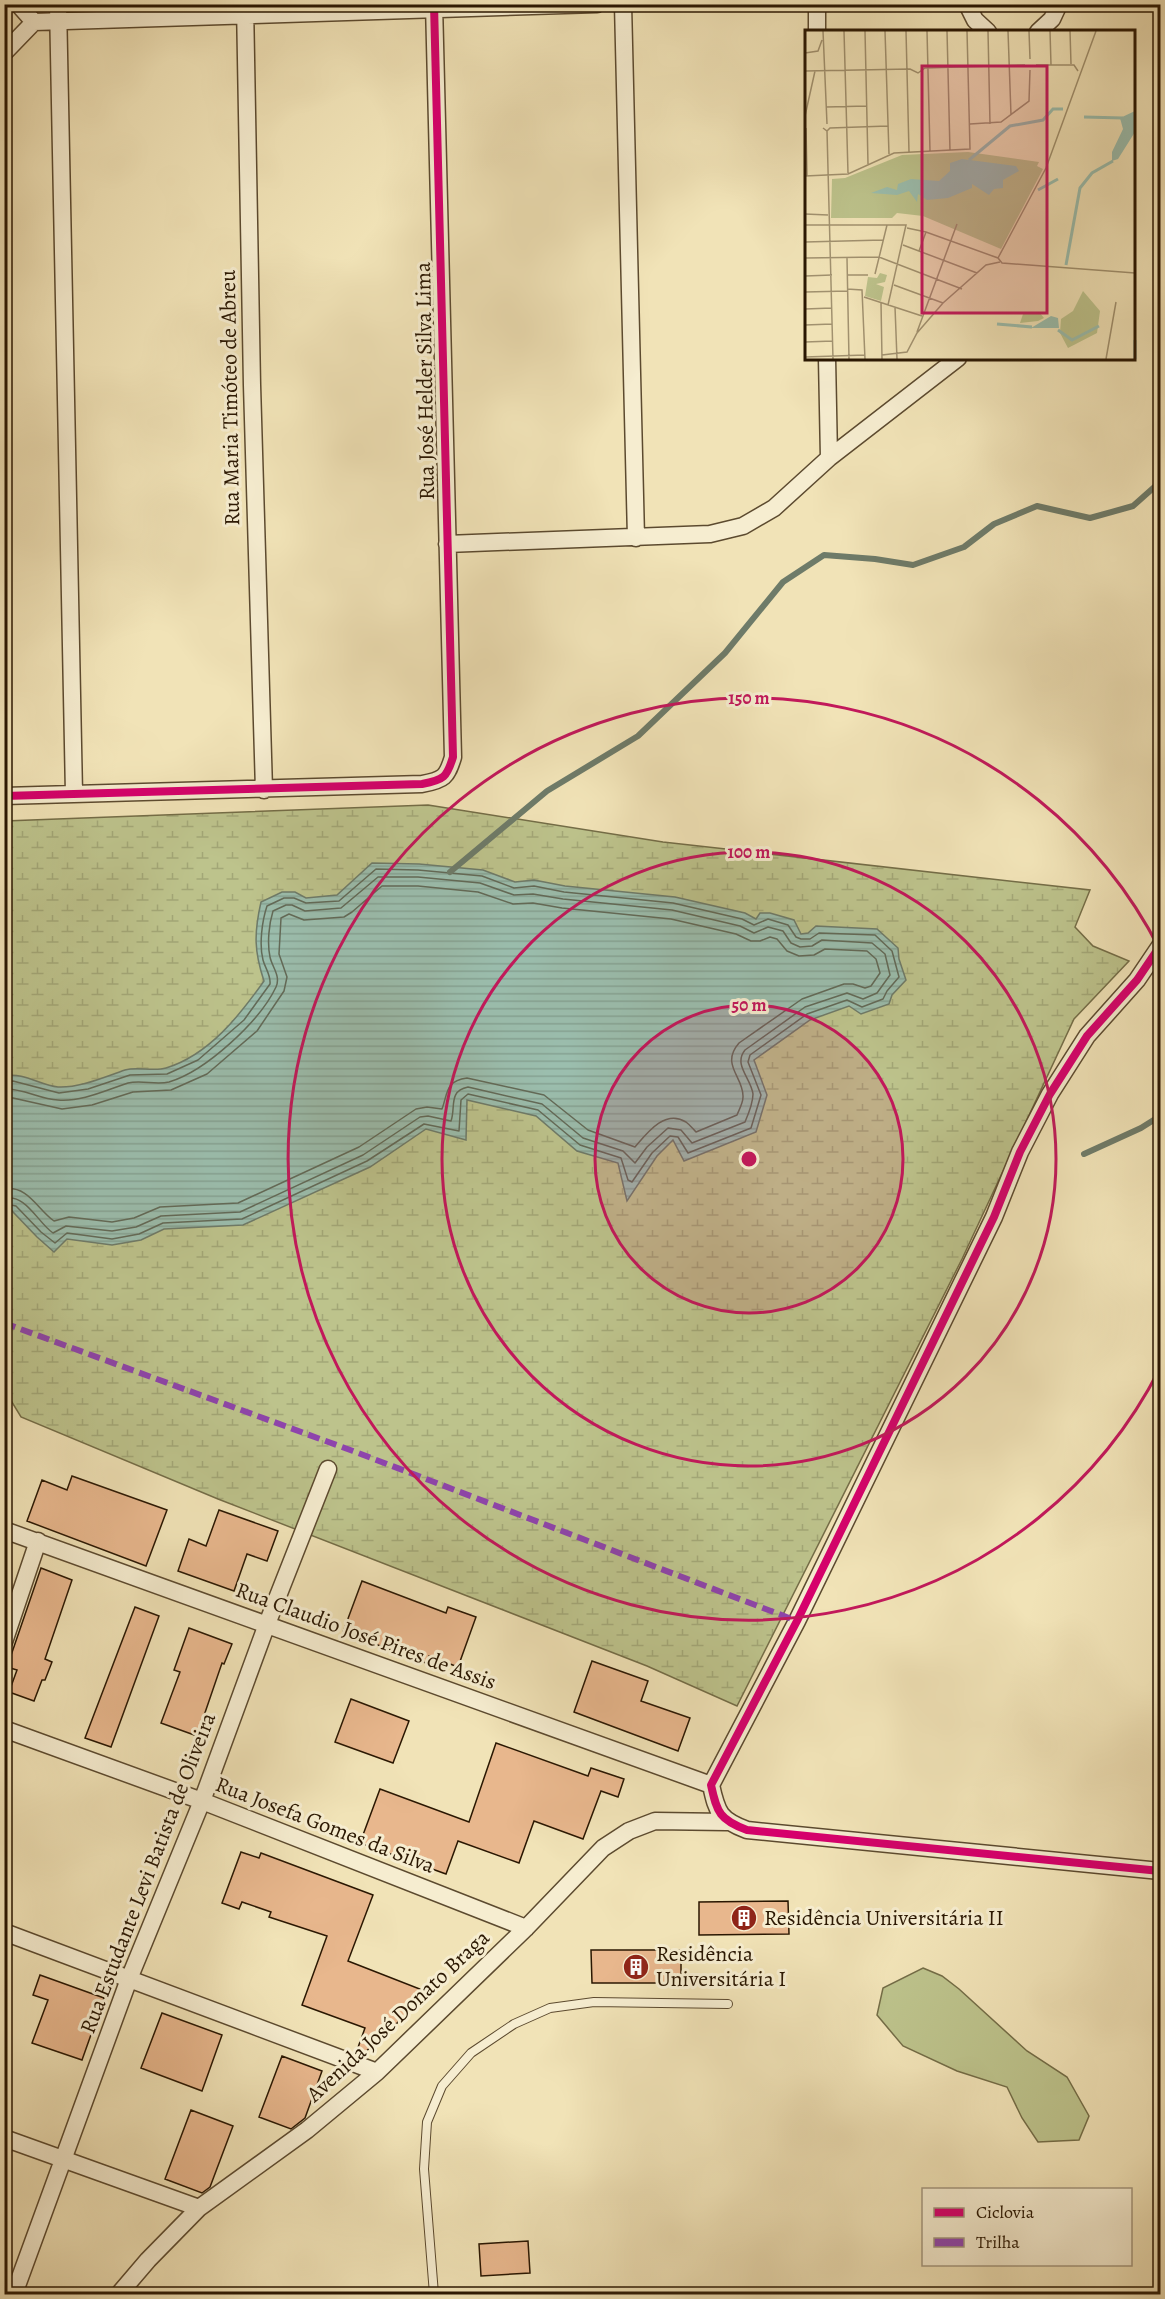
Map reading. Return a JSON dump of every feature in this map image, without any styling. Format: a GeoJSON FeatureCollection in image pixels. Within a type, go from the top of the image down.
{"type":"FeatureCollection","features":[{"type":"Feature","properties":{"kind":"street"},"geometry":{"type":"LineString","coordinates":[[18,4],[34,22]]}},
{"type":"Feature","properties":{"kind":"street"},"geometry":{"type":"LineString","coordinates":[[58,4],[74,794]]}},
{"type":"Feature","properties":{"kind":"street"},"geometry":{"type":"LineString","coordinates":[[4,53],[34,22],[245,10],[597,4]]}},
{"type":"Feature","properties":{"kind":"street"},"geometry":{"type":"LineString","coordinates":[[623,4],[636,538]]}},
{"type":"Feature","properties":{"kind":"street"},"geometry":{"type":"LineString","coordinates":[[817,4],[817,30]]}},
{"type":"Feature","properties":{"kind":"street"},"geometry":{"type":"LineString","coordinates":[[967,4],[975,20],[986,30]]}},
{"type":"Feature","properties":{"kind":"street"},"geometry":{"type":"LineString","coordinates":[[1040,30],[1052,19],[1059,4]]}},
{"type":"Feature","properties":{"kind":"street","name":"Rua José Helder Silva Lima"},"geometry":{"type":"LineString","coordinates":[[264,789],[422,784],[438,781],[448,773],[453,757],[434,8]]}},
{"type":"Feature","properties":{"kind":"street","name":"Rua Maria Timóteo de Abreu"},"geometry":{"type":"LineString","coordinates":[[245,10],[252,385],[264,789]]}},
{"type":"Feature","properties":{"kind":"street"},"geometry":{"type":"LineString","coordinates":[[827,360],[829,458]]}},
{"type":"Feature","properties":{"kind":"street"},"geometry":{"type":"LineString","coordinates":[[447,544],[710,534],[743,526],[774,508],[829,458],[954,360]]}},
{"type":"Feature","properties":{"kind":"street"},"geometry":{"type":"LineString","coordinates":[[4,796],[264,789]]}},
{"type":"Feature","properties":{"kind":"street"},"geometry":{"type":"LineString","coordinates":[[726,1822],[715,1806],[711,1785],[818,1579],[994,1218],[1020,1152],[1050,1094],[1087,1036],[1137,980],[1161,946]]}},
{"type":"Feature","properties":{"kind":"street","name":"Rua Estudante Levi Batista de Oliveira"},"geometry":{"type":"LineString","coordinates":[[15,2295],[129,1979],[202,1801],[267,1624],[328,1469]]}},
{"type":"Feature","properties":{"kind":"street","name":"Rua Claudio José Pires de Assis"},"geometry":{"type":"LineString","coordinates":[[4,1530],[711,1785]]}},
{"type":"Feature","properties":{"kind":"street"},"geometry":{"type":"LineString","coordinates":[[4,1642],[38,1541]]}},
{"type":"Feature","properties":{"kind":"street","name":"Rua Josefa Gomes da Silva"},"geometry":{"type":"LineString","coordinates":[[4,1729],[202,1801],[526,1928]]}},
{"type":"Feature","properties":{"kind":"street","name":"Avenida José Donato Braga"},"geometry":{"type":"LineString","coordinates":[[119,2295],[148,2260],[199,2208],[307,2130],[377,2072],[526,1928],[603,1848],[629,1831],[655,1821],[726,1822],[747,1830],[1161,1871]]}},
{"type":"Feature","properties":{"kind":"street"},"geometry":{"type":"LineString","coordinates":[[4,1932],[377,2072]]}},
{"type":"Feature","properties":{"kind":"street"},"geometry":{"type":"LineString","coordinates":[[4,2138],[199,2208]]}},
{"type":"Feature","properties":{"kind":"lane"},"geometry":{"type":"LineString","coordinates":[[434,2295],[424,2169],[428,2122],[442,2086],[471,2053],[514,2024],[550,2008],[594,2002],[728,2004]]}},
{"type":"Feature","properties":{"kind":"green space"},"geometry":{"type":"Polygon","coordinates":[[[428,805],[663,842],[1090,890],[1075,927],[1093,946],[1129,961],[1074,1019],[962,1259],[737,1706],[647,1666],[218,1499],[21,1417],[7,1394],[9,1399],[5,1399],[5,821],[428,805]]]}},
{"type":"Feature","properties":{"kind":"green space"},"geometry":{"type":"Polygon","coordinates":[[[923,1968],[942,1976],[1027,2051],[1067,2077],[1089,2116],[1079,2140],[1038,2142],[1022,2118],[1007,2087],[957,2071],[903,2046],[877,2015],[883,1988],[923,1968]]]}},
{"type":"Feature","properties":{"kind":"water"},"geometry":{"type":"Polygon","coordinates":[[[372,863],[419,864],[483,870],[515,882],[534,880],[565,886],[675,897],[745,913],[756,919],[760,913],[770,913],[794,920],[801,934],[808,933],[816,926],[877,929],[898,948],[906,980],[892,995],[889,1004],[861,1014],[849,1006],[810,1020],[754,1060],[767,1095],[756,1132],[684,1161],[673,1140],[657,1156],[627,1201],[618,1163],[577,1151],[536,1116],[467,1100],[466,1140],[426,1129],[370,1167],[243,1225],[164,1229],[141,1240],[112,1245],[67,1239],[54,1252],[12,1211],[5,1214],[5,1076],[25,1077],[51,1086],[66,1087],[130,1069],[166,1068],[196,1054],[210,1044],[234,1020],[264,981],[256,942],[261,902],[282,892],[295,892],[306,898],[337,895],[372,863]]]}},
{"type":"Feature","properties":{"kind":"building"},"geometry":{"type":"Polygon","coordinates":[[[72,1476],[167,1510],[146,1566],[27,1521],[42,1480],[67,1490],[72,1476]]]}},
{"type":"Feature","properties":{"kind":"building"},"geometry":{"type":"Polygon","coordinates":[[[219,1510],[278,1531],[267,1561],[247,1554],[234,1591],[178,1571],[189,1539],[206,1546],[219,1510]]]}},
{"type":"Feature","properties":{"kind":"building"},"geometry":{"type":"Polygon","coordinates":[[[41,1568],[72,1580],[45,1659],[52,1662],[34,1701],[9,1692],[17,1670],[7,1667],[41,1568]]]}},
{"type":"Feature","properties":{"kind":"building"},"geometry":{"type":"Polygon","coordinates":[[[362,1581],[446,1613],[448,1607],[476,1617],[458,1667],[429,1656],[426,1663],[343,1632],[362,1581]]]}},
{"type":"Feature","properties":{"kind":"building"},"geometry":{"type":"Polygon","coordinates":[[[135,1607],[159,1616],[111,1747],[85,1738],[135,1607]]]}},
{"type":"Feature","properties":{"kind":"building"},"geometry":{"type":"Polygon","coordinates":[[[189,1628],[232,1644],[224,1664],[222,1663],[197,1736],[161,1723],[180,1672],[174,1670],[189,1628]]]}},
{"type":"Feature","properties":{"kind":"building"},"geometry":{"type":"Polygon","coordinates":[[[592,1661],[648,1681],[641,1701],[690,1718],[678,1751],[574,1712],[592,1661]]]}},
{"type":"Feature","properties":{"kind":"building"},"geometry":{"type":"Polygon","coordinates":[[[351,1699],[409,1721],[393,1763],[335,1742],[351,1699]]]}},
{"type":"Feature","properties":{"kind":"building"},"geometry":{"type":"Polygon","coordinates":[[[496,1743],[588,1776],[591,1768],[624,1779],[618,1797],[601,1791],[583,1839],[534,1821],[519,1863],[458,1841],[446,1874],[360,1843],[380,1789],[469,1822],[496,1743]]]}},
{"type":"Feature","properties":{"kind":"building"},"geometry":{"type":"Polygon","coordinates":[[[241,1852],[259,1858],[261,1853],[373,1895],[348,1961],[430,1993],[362,2055],[356,2053],[365,2028],[302,2005],[327,1936],[269,1917],[271,1912],[242,1902],[239,1909],[222,1903],[241,1852]]]}},
{"type":"Feature","properties":{"kind":"building","name":"Residência Universitária II"},"geometry":{"type":"Polygon","coordinates":[[[788,1901],[789,1934],[699,1935],[699,1902],[788,1901]]]}},
{"type":"Feature","properties":{"kind":"building","name":"Residência Universitária I"},"geometry":{"type":"Polygon","coordinates":[[[591,1950],[681,1950],[681,1983],[592,1983],[591,1950]]]}},
{"type":"Feature","properties":{"kind":"building"},"geometry":{"type":"Polygon","coordinates":[[[40,1975],[104,1998],[82,2060],[32,2043],[48,2000],[33,1995],[40,1975]]]}},
{"type":"Feature","properties":{"kind":"building"},"geometry":{"type":"Polygon","coordinates":[[[162,2013],[222,2035],[202,2091],[141,2068],[162,2013]]]}},
{"type":"Feature","properties":{"kind":"building"},"geometry":{"type":"Polygon","coordinates":[[[282,2056],[322,2071],[305,2118],[291,2129],[259,2117],[282,2056]]]}},
{"type":"Feature","properties":{"kind":"building"},"geometry":{"type":"Polygon","coordinates":[[[191,2110],[233,2126],[210,2187],[202,2193],[165,2179],[191,2110]]]}},
{"type":"Feature","properties":{"kind":"building"},"geometry":{"type":"Polygon","coordinates":[[[528,2241],[530,2273],[481,2276],[479,2244],[528,2241]]]}},
{"type":"Feature","properties":{"kind":"waterway"},"geometry":{"type":"LineString","coordinates":[[450,872],[547,791],[638,736],[725,653],[783,582],[824,555],[913,565],[964,547],[994,524],[1037,506],[1090,518],[1133,506],[1160,482]]}},
{"type":"Feature","properties":{"kind":"waterway"},"geometry":{"type":"LineString","coordinates":[[1084,1154],[1141,1128],[1160,1116]]}},
{"type":"Feature","properties":{"kind":"marked path"},"geometry":{"type":"LineString","coordinates":[[4,1323],[353,1451],[797,1621]]}},
{"type":"Feature","properties":{"kind":"cycle path"},"geometry":{"type":"LineString","coordinates":[[4,796],[422,784],[440,779],[449,769],[453,757],[434,4]]}},
{"type":"Feature","properties":{"kind":"cycle path"},"geometry":{"type":"LineString","coordinates":[[1160,946],[1137,980],[1087,1036],[1050,1094],[1020,1152],[994,1217],[797,1621],[711,1785],[721,1814],[731,1823],[747,1830],[1160,1871]]}},
{"type":"Feature","properties":{"kind":"place","name":"Residência Universitária II"},"geometry":{"type":"Point","coordinates":[744,1918]}},
{"type":"Feature","properties":{"kind":"place","name":"Residência Universitária I"},"geometry":{"type":"Point","coordinates":[636,1967]}}]}
